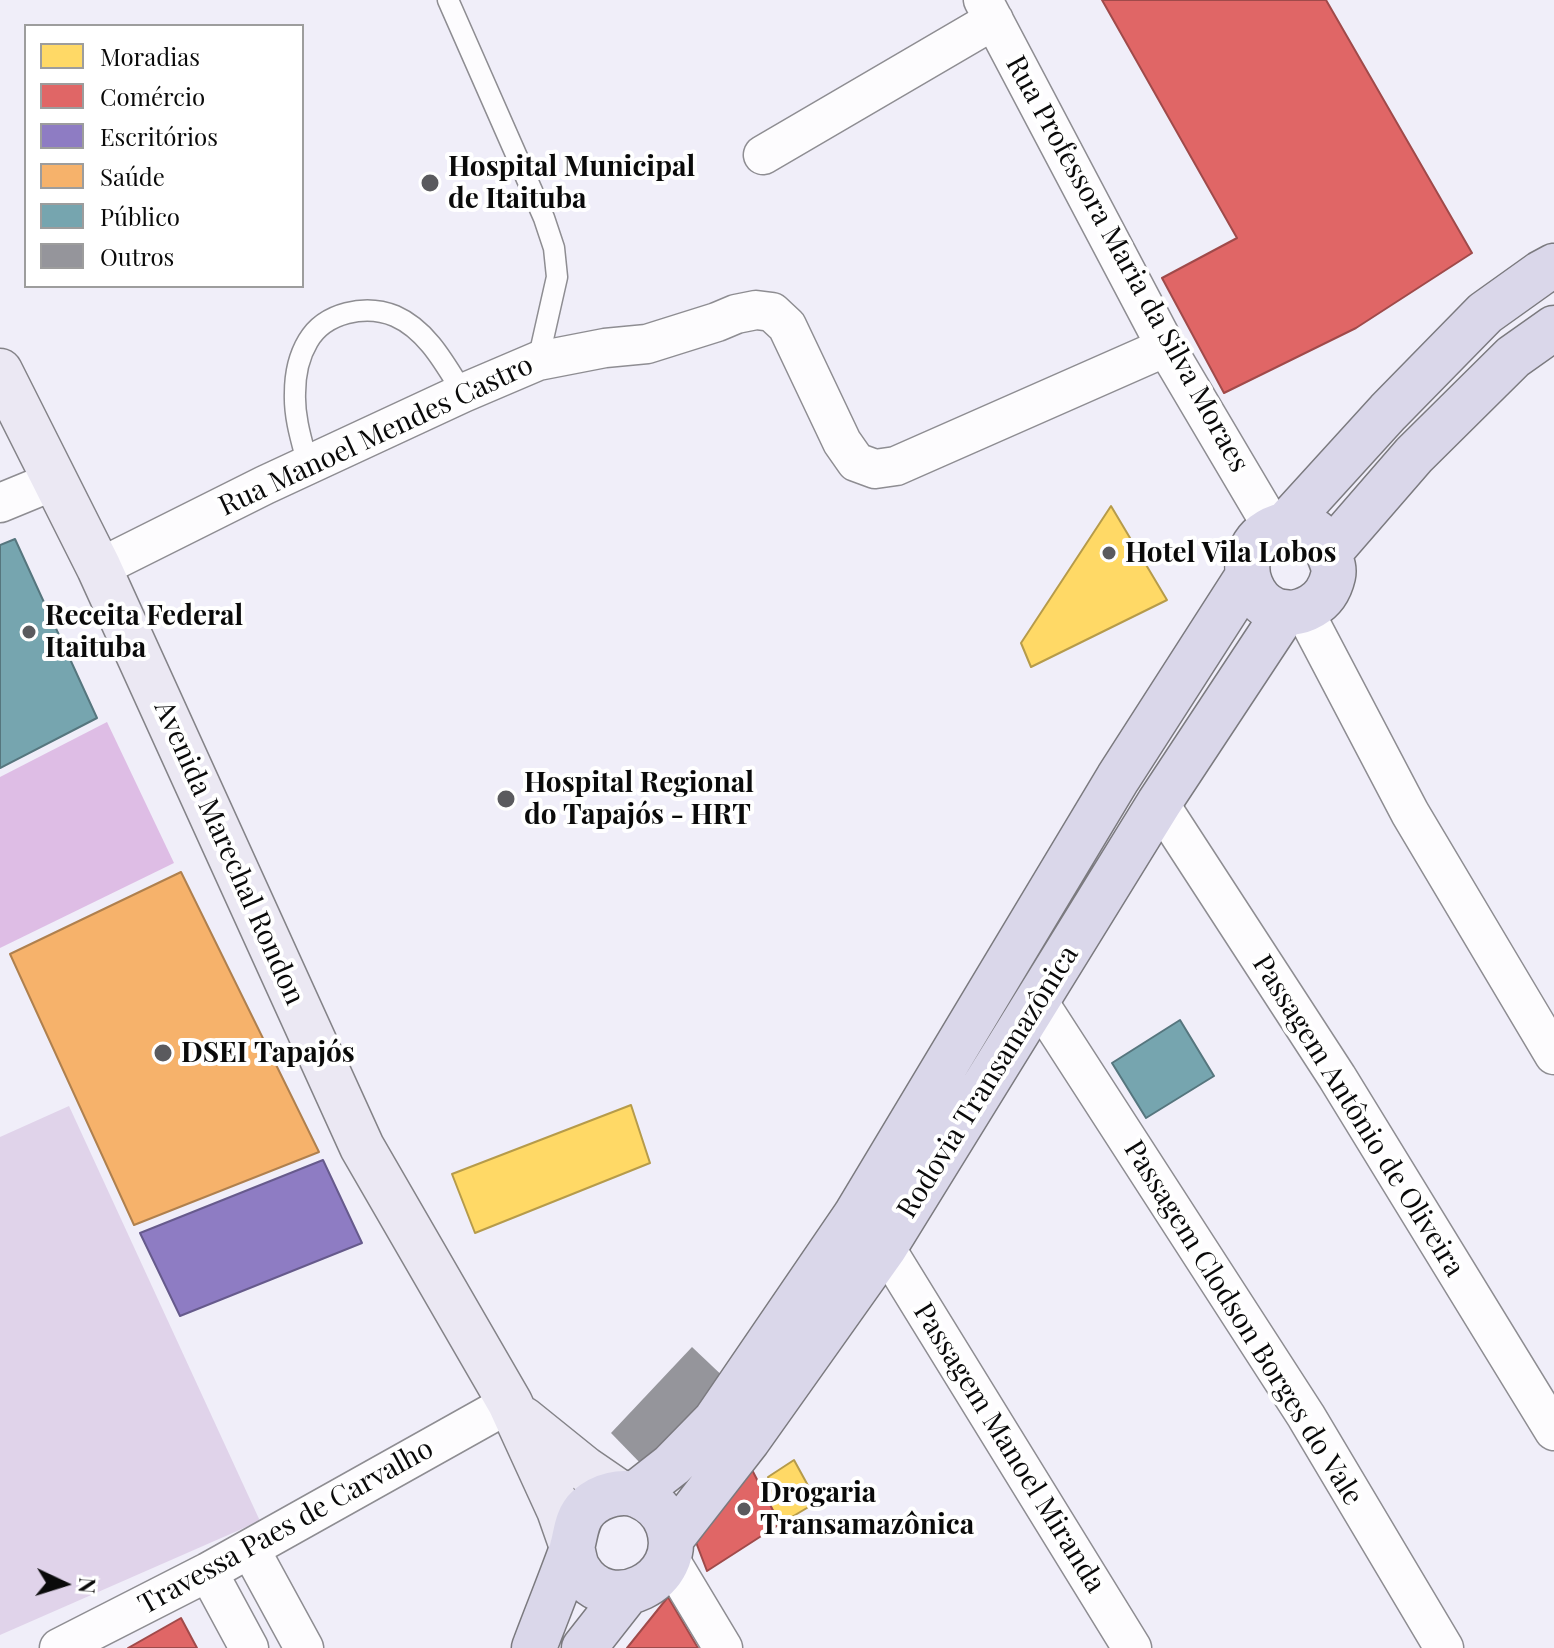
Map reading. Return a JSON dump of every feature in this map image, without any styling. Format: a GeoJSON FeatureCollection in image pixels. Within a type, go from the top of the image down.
{"type":"FeatureCollection","features":[{"type":"Feature","properties":{"kind":"main road","name":"Rodovia Transamazônica"},"geometry":{"type":"LineString","coordinates":[[534,1648],[572,1547],[576,1525],[588,1507],[603,1498],[628,1493],[672,1465],[715,1421],[855,1216],[1118,778],[1247,577],[1251,548],[1260,536],[1279,526],[1485,313],[1554,266]]}},
{"type":"Feature","properties":{"kind":"main road"},"geometry":{"type":"LineString","coordinates":[[1279,526],[1300,525],[1313,530],[1324,539],[1329,553],[1414,455],[1513,357],[1554,328]]}},
{"type":"Feature","properties":{"kind":"main road","name":"Rodovia Transamazônica"},"geometry":{"type":"LineString","coordinates":[[584,1648],[628,1592],[645,1586],[660,1575],[670,1548],[885,1247],[1159,803],[1295,612],[1320,602],[1330,587],[1334,569],[1329,553]]}},
{"type":"Feature","properties":{"kind":"main road"},"geometry":{"type":"LineString","coordinates":[[1247,577],[1260,601],[1272,608],[1295,612]]}},
{"type":"Feature","properties":{"kind":"main road"},"geometry":{"type":"LineString","coordinates":[[628,1493],[659,1509],[667,1523],[670,1548]]}},
{"type":"Feature","properties":{"kind":"main road"},"geometry":{"type":"LineString","coordinates":[[572,1547],[577,1568],[589,1583],[606,1591],[628,1592]]}},
{"type":"Feature","properties":{"kind":"street"},"geometry":{"type":"LineString","coordinates":[[763,155],[989,10]]}},
{"type":"Feature","properties":{"kind":"street","name":"Rua Professora Maria da Silva Moraes"},"geometry":{"type":"LineString","coordinates":[[989,10],[1166,347],[1279,526]]}},
{"type":"Feature","properties":{"kind":"street","name":"Rua Manoel Mendes Castro"},"geometry":{"type":"LineString","coordinates":[[99,568],[265,485],[538,361],[605,348],[647,344],[736,314],[756,310],[772,312],[787,326],[842,442],[856,462],[875,469],[896,466],[1166,347]]}},
{"type":"Feature","properties":{"kind":"street","name":"Avenida Marechal Rondon"},"geometry":{"type":"LineString","coordinates":[[0,371],[99,568],[362,1147],[513,1408],[559,1510],[572,1547]]}},
{"type":"Feature","properties":{"kind":"street"},"geometry":{"type":"LineString","coordinates":[[0,503],[56,480]]}},
{"type":"Feature","properties":{"kind":"street"},"geometry":{"type":"LineString","coordinates":[[1295,612],[1554,1055]]}},
{"type":"Feature","properties":{"kind":"street","name":"Passagem Antônio de Oliveira"},"geometry":{"type":"LineString","coordinates":[[1159,803],[1337,1077],[1554,1431]]}},
{"type":"Feature","properties":{"kind":"street","name":"Passagem Clodson Borges do Vale"},"geometry":{"type":"LineString","coordinates":[[1038,1001],[1306,1416],[1444,1648]]}},
{"type":"Feature","properties":{"kind":"street","name":"Passagem Manoel Miranda"},"geometry":{"type":"LineString","coordinates":[[885,1247],[1132,1648]]}},
{"type":"Feature","properties":{"kind":"street","name":"Avenida Marechal Rondon"},"geometry":{"type":"LineString","coordinates":[[513,1408],[585,1469],[628,1493]]}},
{"type":"Feature","properties":{"kind":"street","name":"Travessa Paes de Carvalho"},"geometry":{"type":"LineString","coordinates":[[59,1648],[208,1572],[513,1408]]}},
{"type":"Feature","properties":{"kind":"street"},"geometry":{"type":"LineString","coordinates":[[670,1548],[723,1648]]}},
{"type":"Feature","properties":{"kind":"street"},"geometry":{"type":"LineString","coordinates":[[250,1549],[304,1648]]}},
{"type":"Feature","properties":{"kind":"street"},"geometry":{"type":"LineString","coordinates":[[208,1572],[249,1648]]}},
{"type":"Feature","properties":{"kind":"lane"},"geometry":{"type":"LineString","coordinates":[[448,0],[544,218],[554,248],[557,277],[538,361]]}},
{"type":"Feature","properties":{"kind":"lane"},"geometry":{"type":"LineString","coordinates":[[308,465],[294,395],[298,366],[309,339],[334,318],[369,309],[396,316],[418,332],[439,354],[463,393]]}},
{"type":"Feature","properties":{"kind":"shaded area"},"geometry":{"type":"Polygon","coordinates":[[[107,722],[174,863],[0,948],[0,777],[107,722]]]}},
{"type":"Feature","properties":{"kind":"shaded area"},"geometry":{"type":"Polygon","coordinates":[[[69,1106],[260,1521],[0,1635],[0,1137],[69,1106]]]}},
{"type":"Feature","properties":{"kind":"building: Moradias","name":"Hotel Vila Lobos"},"geometry":{"type":"Polygon","coordinates":[[[1111,506],[1167,600],[1031,667],[1021,643],[1111,506]]]}},
{"type":"Feature","properties":{"kind":"building: Moradias"},"geometry":{"type":"Polygon","coordinates":[[[631,1105],[650,1163],[475,1233],[452,1174],[631,1105]]]}},
{"type":"Feature","properties":{"kind":"building: Moradias"},"geometry":{"type":"Polygon","coordinates":[[[794,1460],[817,1502],[780,1524],[764,1494],[774,1489],[768,1477],[794,1460]]]}},
{"type":"Feature","properties":{"kind":"building: Comércio"},"geometry":{"type":"Polygon","coordinates":[[[1102,0],[1326,0],[1472,253],[1356,328],[1224,393],[1162,278],[1237,238],[1102,0]]]}},
{"type":"Feature","properties":{"kind":"building: Comércio","name":"Drogaria Transamazônica"},"geometry":{"type":"Polygon","coordinates":[[[749,1464],[780,1524],[707,1571],[694,1537],[749,1464]]]}},
{"type":"Feature","properties":{"kind":"building: Comércio"},"geometry":{"type":"Polygon","coordinates":[[[668,1597],[698,1648],[627,1648],[668,1597]]]}},
{"type":"Feature","properties":{"kind":"building: Comércio"},"geometry":{"type":"Polygon","coordinates":[[[181,1618],[197,1648],[128,1648],[181,1618]]]}},
{"type":"Feature","properties":{"kind":"building: Escritórios"},"geometry":{"type":"Polygon","coordinates":[[[323,1160],[362,1243],[180,1316],[140,1233],[323,1160]]]}},
{"type":"Feature","properties":{"kind":"building: Saúde","name":"DSEI Tapajós"},"geometry":{"type":"Polygon","coordinates":[[[181,872],[319,1152],[134,1225],[10,954],[181,872]]]}},
{"type":"Feature","properties":{"kind":"building: Público","name":"Receita Federal Itaituba"},"geometry":{"type":"Polygon","coordinates":[[[15,539],[97,718],[0,768],[0,545],[15,539]]]}},
{"type":"Feature","properties":{"kind":"building: Público"},"geometry":{"type":"Polygon","coordinates":[[[1180,1020],[1214,1076],[1146,1118],[1112,1063],[1180,1020]]]}},
{"type":"Feature","properties":{"kind":"building: Outros"},"geometry":{"type":"Polygon","coordinates":[[[692,1347],[729,1382],[645,1468],[611,1433],[692,1347]]]}},
{"type":"Feature","properties":{"kind":"place","name":"Hospital Municipal de Itaituba"},"geometry":{"type":"Point","coordinates":[430,183]}},
{"type":"Feature","properties":{"kind":"place","name":"Hotel Vila Lobos"},"geometry":{"type":"Point","coordinates":[1109,553]}},
{"type":"Feature","properties":{"kind":"place","name":"Receita Federal Itaituba"},"geometry":{"type":"Point","coordinates":[29,632]}},
{"type":"Feature","properties":{"kind":"place","name":"Hospital Regional do Tapajós - HRT"},"geometry":{"type":"Point","coordinates":[506,799]}},
{"type":"Feature","properties":{"kind":"place","name":"DSEI Tapajós"},"geometry":{"type":"Point","coordinates":[163,1053]}},
{"type":"Feature","properties":{"kind":"place","name":"Drogaria Transamazônica"},"geometry":{"type":"Point","coordinates":[744,1509]}}]}
